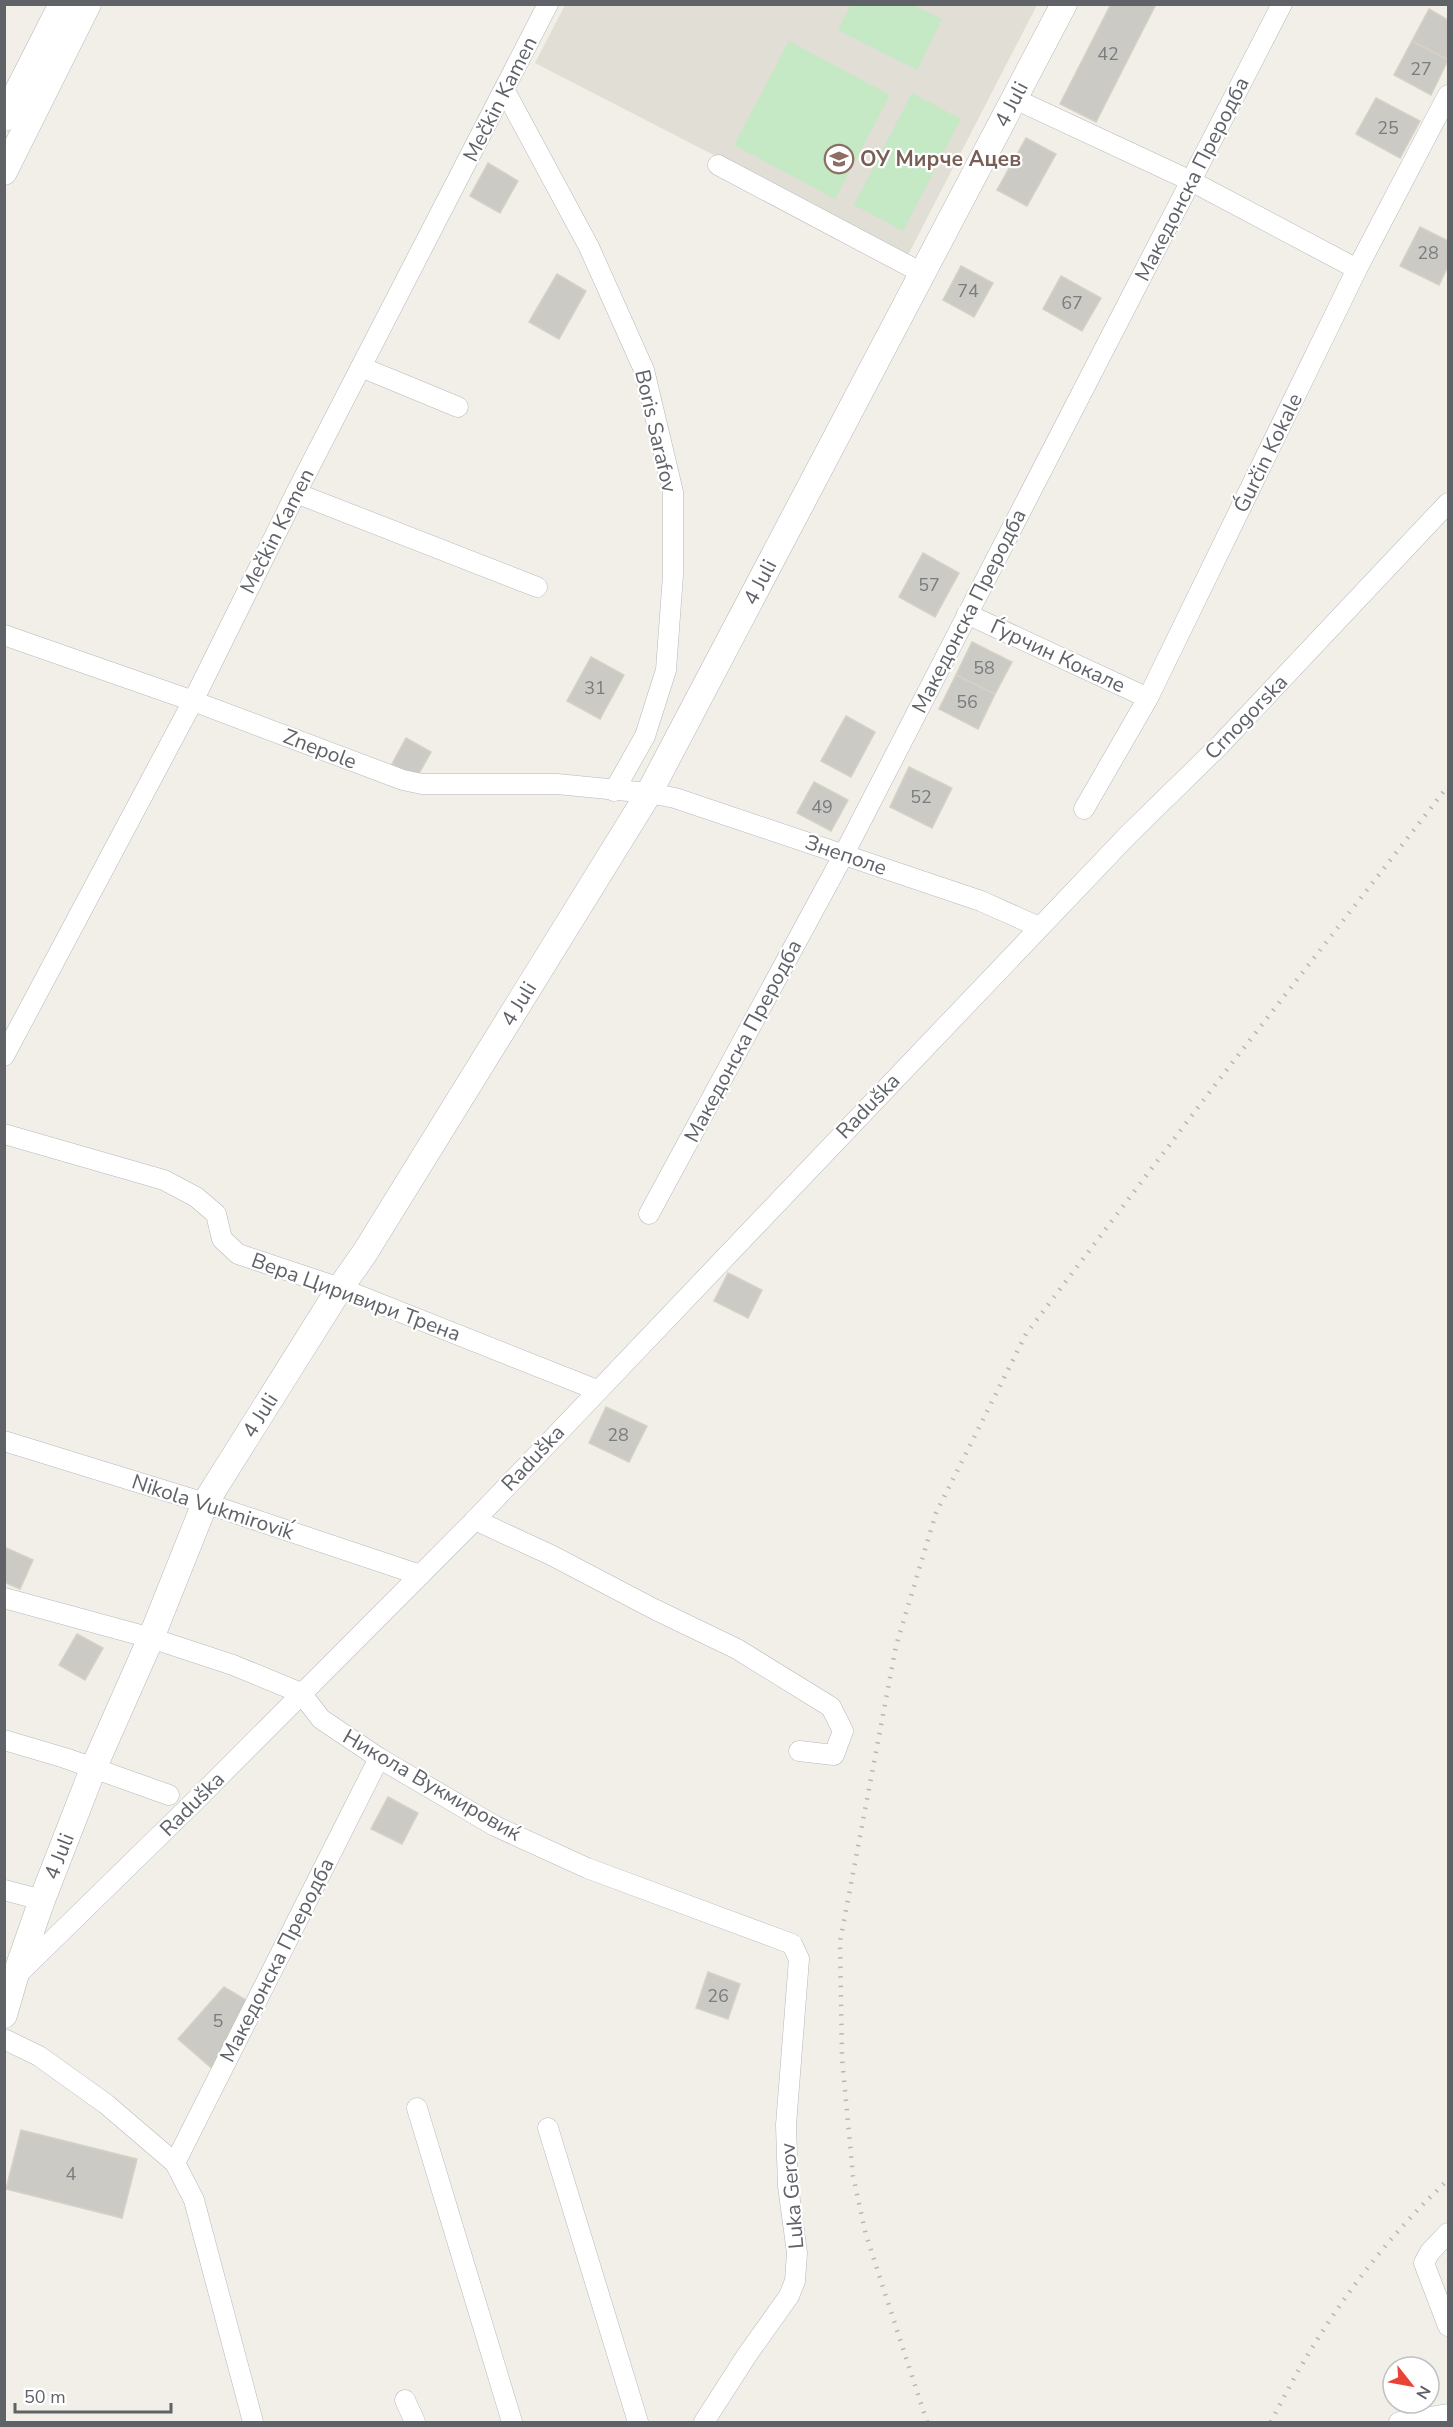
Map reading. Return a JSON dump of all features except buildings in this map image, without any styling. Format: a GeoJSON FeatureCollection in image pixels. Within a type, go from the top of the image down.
{"type":"FeatureCollection","features":[{"type":"Feature","properties":{"kind":"street"},"geometry":{"type":"LineString","coordinates":[[4,118],[62,4]]}},
{"type":"Feature","properties":{"kind":"street"},"geometry":{"type":"LineString","coordinates":[[4,172],[88,4]]}},
{"type":"Feature","properties":{"kind":"street","name":"Mečkin Kamen"},"geometry":{"type":"LineString","coordinates":[[4,1056],[192,701],[296,493],[548,4]]}},
{"type":"Feature","properties":{"kind":"street","name":"4 Juli"},"geometry":{"type":"LineString","coordinates":[[4,2015],[42,1900],[93,1769],[205,1503],[340,1288],[364,1254],[649,792],[1064,4]]}},
{"type":"Feature","properties":{"kind":"street","name":"Македонска Преродба"},"geometry":{"type":"LineString","coordinates":[[649,1214],[844,854],[1282,4]]}},
{"type":"Feature","properties":{"kind":"street","name":"Boris Sarafov"},"geometry":{"type":"LineString","coordinates":[[505,91],[589,247],[644,370],[673,492],[673,575],[666,670],[645,736],[614,791]]}},
{"type":"Feature","properties":{"kind":"street","name":"Ǵurčin Kokale"},"geometry":{"type":"LineString","coordinates":[[1084,809],[1148,698],[1357,270],[1449,95]]}},
{"type":"Feature","properties":{"kind":"street"},"geometry":{"type":"LineString","coordinates":[[1014,99],[1191,181],[1357,270]]}},
{"type":"Feature","properties":{"kind":"street"},"geometry":{"type":"LineString","coordinates":[[718,165],[922,273]]}},
{"type":"Feature","properties":{"kind":"street"},"geometry":{"type":"LineString","coordinates":[[361,368],[458,407]]}},
{"type":"Feature","properties":{"kind":"street"},"geometry":{"type":"LineString","coordinates":[[296,493],[537,587]]}},
{"type":"Feature","properties":{"kind":"street","name":"Crnogorska"},"geometry":{"type":"LineString","coordinates":[[1040,927],[1128,835],[1221,745],[1449,503]]}},
{"type":"Feature","properties":{"kind":"street","name":"Ѓурчин Кокале"},"geometry":{"type":"LineString","coordinates":[[967,614],[1148,698]]}},
{"type":"Feature","properties":{"kind":"street","name":"Znepole"},"geometry":{"type":"LineString","coordinates":[[4,635],[412,782],[422,784],[557,784],[614,791],[649,792]]}},
{"type":"Feature","properties":{"kind":"street","name":"Знеполе"},"geometry":{"type":"LineString","coordinates":[[649,792],[675,798],[844,854],[981,902],[1040,927]]}},
{"type":"Feature","properties":{"kind":"street","name":"Raduška"},"geometry":{"type":"LineString","coordinates":[[15,1977],[196,1800],[475,1520],[1040,927]]}},
{"type":"Feature","properties":{"kind":"street","name":"Вера Циривири Трена"},"geometry":{"type":"LineString","coordinates":[[4,1134],[164,1180],[196,1197],[216,1214],[222,1239],[238,1254],[340,1288],[597,1390]]}},
{"type":"Feature","properties":{"kind":"street","name":"Nikola Vukmiroviḱ"},"geometry":{"type":"LineString","coordinates":[[4,1441],[205,1503],[420,1575]]}},
{"type":"Feature","properties":{"kind":"street"},"geometry":{"type":"LineString","coordinates":[[475,1520],[551,1555],[654,1610],[737,1649],[831,1707],[843,1731],[834,1755],[800,1751]]}},
{"type":"Feature","properties":{"kind":"street"},"geometry":{"type":"LineString","coordinates":[[4,1598],[150,1638],[233,1665],[301,1693]]}},
{"type":"Feature","properties":{"kind":"street","name":"Никола Вукмировиќ"},"geometry":{"type":"LineString","coordinates":[[301,1693],[321,1719],[379,1758],[506,1831],[587,1868],[792,1944]]}},
{"type":"Feature","properties":{"kind":"street"},"geometry":{"type":"LineString","coordinates":[[4,1740],[65,1758],[169,1795]]}},
{"type":"Feature","properties":{"kind":"street","name":"Македонска Преродба"},"geometry":{"type":"LineString","coordinates":[[175,2163],[379,1758]]}},
{"type":"Feature","properties":{"kind":"street"},"geometry":{"type":"LineString","coordinates":[[4,1890],[42,1900]]}},
{"type":"Feature","properties":{"kind":"street","name":"Luka Gerov"},"geometry":{"type":"LineString","coordinates":[[704,2422],[747,2355],[789,2296],[795,2281],[797,2253],[788,2186],[786,2125],[799,1959],[792,1944]]}},
{"type":"Feature","properties":{"kind":"street"},"geometry":{"type":"LineString","coordinates":[[4,2040],[39,2056],[106,2104],[175,2163],[194,2200],[253,2422]]}},
{"type":"Feature","properties":{"kind":"street"},"geometry":{"type":"LineString","coordinates":[[417,2108],[512,2422]]}},
{"type":"Feature","properties":{"kind":"street"},"geometry":{"type":"LineString","coordinates":[[548,2128],[638,2422]]}},
{"type":"Feature","properties":{"kind":"street"},"geometry":{"type":"LineString","coordinates":[[1449,2233],[1430,2252],[1424,2263],[1449,2326]]}},
{"type":"Feature","properties":{"kind":"street"},"geometry":{"type":"LineString","coordinates":[[405,2400],[416,2422]]}},
{"type":"Feature","properties":{"kind":"street"},"geometry":{"type":"LineString","coordinates":[[1399,2422],[1449,2414]]}},
{"type":"Feature","properties":{"kind":"shaded area","name":"ОУ Мирче Ацев"},"geometry":{"type":"Polygon","coordinates":[[[565,5],[1037,5],[908,255],[535,63],[565,5]]]}},
{"type":"Feature","properties":{"kind":"green space"},"geometry":{"type":"Polygon","coordinates":[[[851,4],[913,5],[942,19],[917,70],[838,30],[851,4]]]}},
{"type":"Feature","properties":{"kind":"green space"},"geometry":{"type":"Polygon","coordinates":[[[789,41],[890,95],[835,199],[734,145],[789,41]]]}},
{"type":"Feature","properties":{"kind":"green space"},"geometry":{"type":"Polygon","coordinates":[[[912,93],[961,119],[903,231],[854,205],[912,93]]]}},
{"type":"Feature","properties":{"kind":"railway"},"geometry":{"type":"LineString","coordinates":[[927,2422],[866,2235],[853,2176],[842,2058],[840,1942],[896,1646],[936,1513],[1026,1334],[1215,1085],[1448,786]]}},
{"type":"Feature","properties":{"kind":"railway"},"geometry":{"type":"LineString","coordinates":[[1271,2422],[1307,2356],[1349,2293],[1396,2234],[1448,2180]]}},
{"type":"Feature","properties":{"kind":"place","name":"ОУ Мирче Ацев"},"geometry":{"type":"Point","coordinates":[839,159]}}]}
